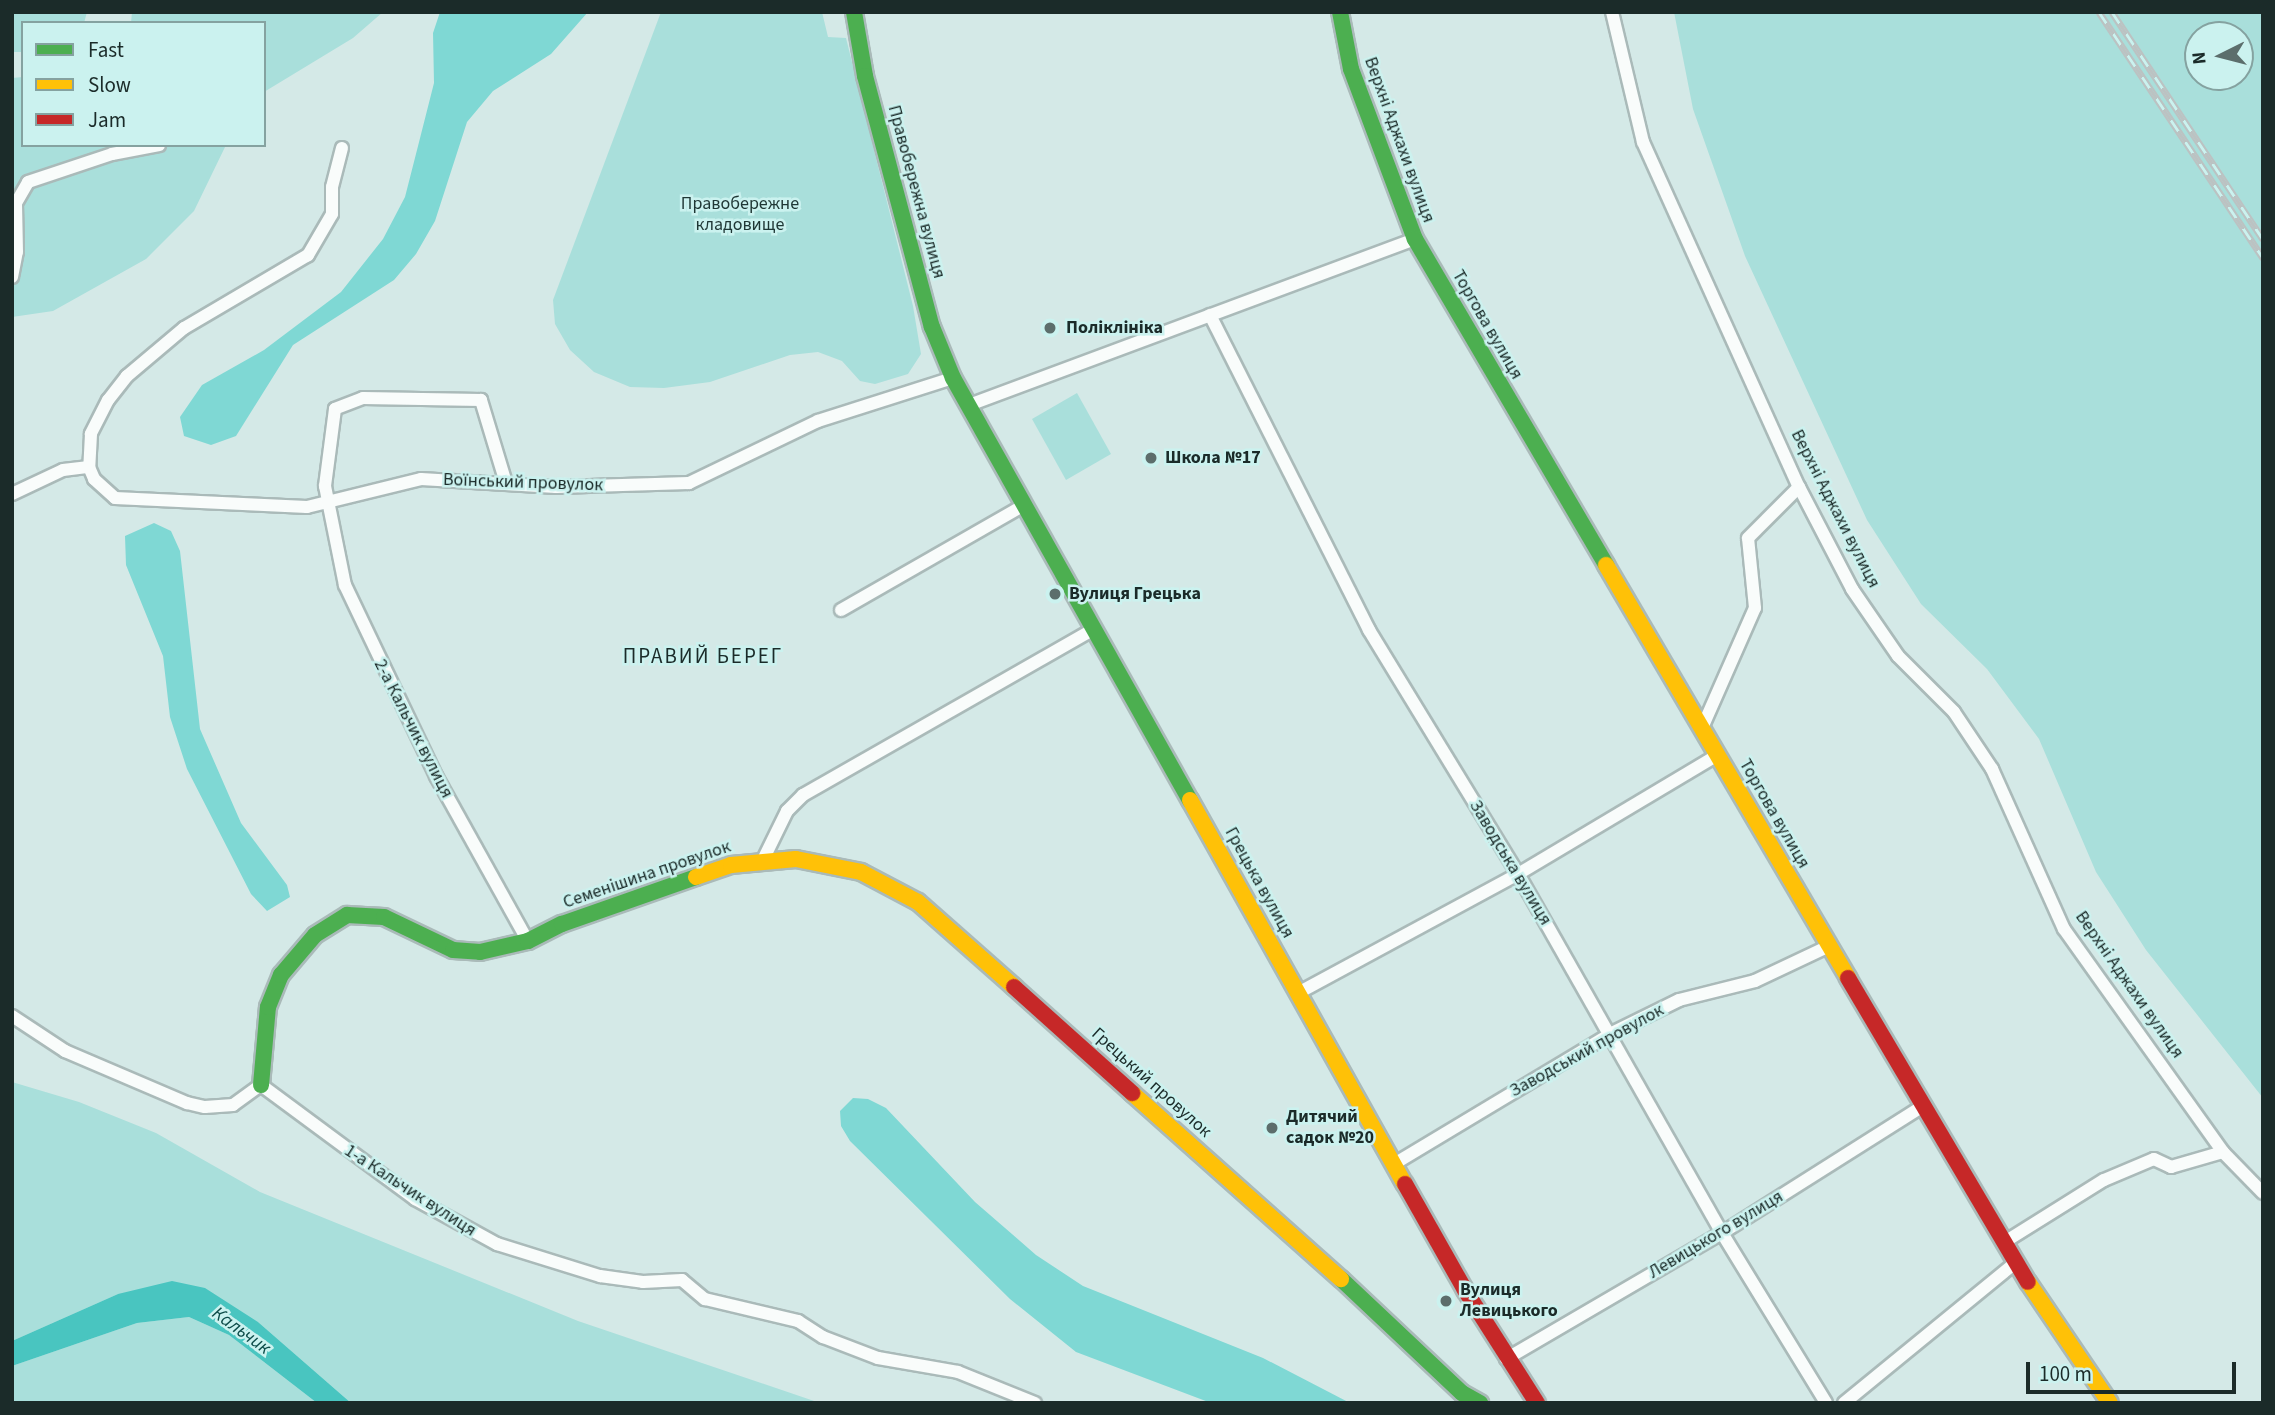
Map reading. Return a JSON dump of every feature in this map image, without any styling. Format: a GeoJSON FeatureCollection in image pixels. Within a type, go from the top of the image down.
{"type":"FeatureCollection","features":[{"type":"Feature","properties":{"kind":"street","name":"Правобережна вулиця"},"geometry":{"type":"LineString","coordinates":[[854,12],[865,76],[922,289],[953,378]]}},
{"type":"Feature","properties":{"kind":"street","name":"Верхні Аджахи вулиця"},"geometry":{"type":"LineString","coordinates":[[1340,12],[1351,69],[1415,239]]}},
{"type":"Feature","properties":{"kind":"street","name":"Верхні Аджахи вулиця"},"geometry":{"type":"LineString","coordinates":[[1612,12],[1643,142],[1799,487],[1852,589],[1898,656],[1954,712],[1993,769],[2064,929],[2223,1152],[2263,1193]]}},
{"type":"Feature","properties":{"kind":"street"},"geometry":{"type":"LineString","coordinates":[[12,277],[18,252],[16,203],[28,181],[112,154],[149,147]]}},
{"type":"Feature","properties":{"kind":"street"},"geometry":{"type":"LineString","coordinates":[[327,505],[125,501],[99,485],[89,467],[89,445],[97,419],[127,376],[184,328],[308,255],[332,214],[332,187],[342,148]]}},
{"type":"Feature","properties":{"kind":"street"},"geometry":{"type":"LineString","coordinates":[[969,405],[1415,239]]}},
{"type":"Feature","properties":{"kind":"street","name":"Торгова вулиця"},"geometry":{"type":"LineString","coordinates":[[1415,239],[2003,1243],[2110,1403]]}},
{"type":"Feature","properties":{"kind":"street","name":"Заводська вулиця"},"geometry":{"type":"LineString","coordinates":[[1210,315],[1369,630],[1518,874],[1722,1233],[1826,1403]]}},
{"type":"Feature","properties":{"kind":"street","name":"Грецька вулиця"},"geometry":{"type":"LineString","coordinates":[[953,378],[1394,1164],[1506,1359],[1537,1403]]}},
{"type":"Feature","properties":{"kind":"street","name":"Воїнський провулок"},"geometry":{"type":"LineString","coordinates":[[327,505],[412,480],[556,487],[690,483],[818,421],[953,378]]}},
{"type":"Feature","properties":{"kind":"street","name":"2-а Кальчик вулиця"},"geometry":{"type":"LineString","coordinates":[[506,483],[481,400],[363,398],[335,409],[324,472],[327,505],[345,585],[388,681],[528,941]]}},
{"type":"Feature","properties":{"kind":"street"},"geometry":{"type":"LineString","coordinates":[[12,494],[63,470],[89,467]]}},
{"type":"Feature","properties":{"kind":"street"},"geometry":{"type":"LineString","coordinates":[[1702,729],[1755,608],[1748,538],[1799,487]]}},
{"type":"Feature","properties":{"kind":"street"},"geometry":{"type":"LineString","coordinates":[[841,610],[1024,505]]}},
{"type":"Feature","properties":{"kind":"street"},"geometry":{"type":"LineString","coordinates":[[763,860],[787,811],[803,795],[1094,629]]}},
{"type":"Feature","properties":{"kind":"street"},"geometry":{"type":"LineString","coordinates":[[1298,993],[1518,874],[1718,755]]}},
{"type":"Feature","properties":{"kind":"street","name":"Грецький провулок"},"geometry":{"type":"LineString","coordinates":[[763,860],[796,859],[861,872],[918,902],[1378,1311],[1462,1393],[1480,1403]]}},
{"type":"Feature","properties":{"kind":"street","name":"Семенішина провулок"},"geometry":{"type":"LineString","coordinates":[[261,1084],[268,1007],[281,975],[300,949],[347,915],[372,914],[469,953],[528,941],[560,925],[700,874],[763,860]]}},
{"type":"Feature","properties":{"kind":"street","name":"Заводський провулок"},"geometry":{"type":"LineString","coordinates":[[1394,1164],[1610,1034],[1679,1000],[1755,981],[1829,946]]}},
{"type":"Feature","properties":{"kind":"street"},"geometry":{"type":"LineString","coordinates":[[12,1016],[65,1051],[187,1103],[205,1107],[233,1105],[261,1084]]}},
{"type":"Feature","properties":{"kind":"street","name":"1-а Кальчик вулиця"},"geometry":{"type":"LineString","coordinates":[[261,1084],[415,1199],[497,1244],[621,1280],[682,1280],[705,1299],[798,1321],[858,1351],[958,1372],[1035,1403]]}},
{"type":"Feature","properties":{"kind":"street","name":"Левицького вулиця"},"geometry":{"type":"LineString","coordinates":[[1506,1359],[1722,1233],[1923,1106]]}},
{"type":"Feature","properties":{"kind":"street"},"geometry":{"type":"LineString","coordinates":[[2003,1243],[2104,1180],[2154,1159],[2171,1167],[2223,1152]]}},
{"type":"Feature","properties":{"kind":"street"},"geometry":{"type":"LineString","coordinates":[[1844,1403],[2015,1263]]}},
{"type":"Feature","properties":{"kind":"green space"},"geometry":{"type":"Polygon","coordinates":[[[12,12],[87,12],[85,21],[21,21],[21,52],[12,52],[12,12]]]}},
{"type":"Feature","properties":{"kind":"green space"},"geometry":{"type":"Polygon","coordinates":[[[132,12],[383,12],[353,38],[266,91],[266,21],[131,21],[132,12]]]}},
{"type":"Feature","properties":{"kind":"green space","name":"Правобережне кладовище"},"geometry":{"type":"Polygon","coordinates":[[[661,12],[822,12],[828,37],[846,38],[913,306],[921,354],[908,374],[875,384],[860,381],[842,361],[818,352],[790,355],[710,382],[664,388],[630,387],[594,372],[570,350],[555,324],[553,300],[661,12]]]}},
{"type":"Feature","properties":{"kind":"green space"},"geometry":{"type":"Polygon","coordinates":[[[1674,12],[2263,12],[2263,1098],[2146,950],[2096,872],[2039,739],[1987,669],[1921,604],[1867,520],[1745,256],[1693,109],[1674,12]]]}},
{"type":"Feature","properties":{"kind":"green space"},"geometry":{"type":"Polygon","coordinates":[[[21,77],[21,147],[225,147],[194,211],[146,259],[53,311],[12,317],[12,78],[21,77]]]}},
{"type":"Feature","properties":{"kind":"green space"},"geometry":{"type":"Polygon","coordinates":[[[1077,393],[1111,454],[1066,480],[1032,419],[1077,393]]]}},
{"type":"Feature","properties":{"kind":"green space"},"geometry":{"type":"Polygon","coordinates":[[[12,1082],[79,1102],[156,1133],[260,1192],[578,1321],[820,1403],[351,1403],[258,1322],[118,1294],[12,1341],[12,1082]]]}},
{"type":"Feature","properties":{"kind":"green space"},"geometry":{"type":"Polygon","coordinates":[[[189,1317],[229,1335],[317,1403],[12,1403],[12,1366],[137,1323],[189,1317]]]}},
{"type":"Feature","properties":{"kind":"shaded area"},"geometry":{"type":"Polygon","coordinates":[[[440,12],[588,12],[551,54],[493,91],[467,122],[435,221],[416,254],[394,280],[293,345],[236,436],[211,445],[184,436],[180,417],[202,385],[264,350],[341,292],[383,239],[405,197],[434,83],[433,33],[440,12]]]}},
{"type":"Feature","properties":{"kind":"shaded area"},"geometry":{"type":"Polygon","coordinates":[[[154,523],[171,531],[180,551],[200,729],[241,823],[287,885],[290,897],[267,911],[251,894],[187,769],[170,717],[163,656],[126,565],[125,536],[154,523]]]}},
{"type":"Feature","properties":{"kind":"shaded area"},"geometry":{"type":"Polygon","coordinates":[[[853,1098],[868,1099],[886,1108],[975,1202],[1036,1255],[1083,1286],[1263,1358],[1350,1403],[1211,1403],[1076,1352],[1010,1299],[850,1141],[841,1126],[840,1111],[853,1098]]]}},
{"type":"Feature","properties":{"kind":"water","name":"Кальчик"},"geometry":{"type":"Polygon","coordinates":[[[172,1281],[205,1288],[258,1322],[351,1403],[317,1403],[229,1335],[189,1317],[137,1323],[12,1366],[12,1341],[118,1294],[172,1281]]]}},
{"type":"Feature","properties":{"kind":"railway"},"geometry":{"type":"LineString","coordinates":[[2099,12],[2263,258]]}},
{"type":"Feature","properties":{"kind":"railway"},"geometry":{"type":"LineString","coordinates":[[2112,12],[2263,239]]}},
{"type":"Feature","properties":{"kind":"traffic: fast"},"geometry":{"type":"LineString","coordinates":[[854,12],[865,76],[932,327],[953,378],[1190,800]]}},
{"type":"Feature","properties":{"kind":"traffic: fast"},"geometry":{"type":"LineString","coordinates":[[1340,12],[1351,69],[1415,239],[1606,565]]}},
{"type":"Feature","properties":{"kind":"traffic: fast"},"geometry":{"type":"LineString","coordinates":[[261,1085],[268,1007],[281,975],[315,935],[347,915],[384,917],[453,950],[480,952],[528,941],[562,924],[696,877]]}},
{"type":"Feature","properties":{"kind":"traffic: fast"},"geometry":{"type":"LineString","coordinates":[[1341,1279],[1462,1393],[1480,1403]]}},
{"type":"Feature","properties":{"kind":"traffic: slow"},"geometry":{"type":"LineString","coordinates":[[1606,565],[1848,978]]}},
{"type":"Feature","properties":{"kind":"traffic: slow"},"geometry":{"type":"LineString","coordinates":[[1190,800],[1405,1184]]}},
{"type":"Feature","properties":{"kind":"traffic: slow"},"geometry":{"type":"LineString","coordinates":[[696,877],[731,865],[796,859],[861,872],[918,902],[1014,987]]}},
{"type":"Feature","properties":{"kind":"traffic: slow"},"geometry":{"type":"LineString","coordinates":[[1132,1093],[1341,1279]]}},
{"type":"Feature","properties":{"kind":"traffic: slow"},"geometry":{"type":"LineString","coordinates":[[2028,1282],[2110,1403]]}},
{"type":"Feature","properties":{"kind":"traffic: jam"},"geometry":{"type":"LineString","coordinates":[[1848,978],[2028,1282]]}},
{"type":"Feature","properties":{"kind":"traffic: jam"},"geometry":{"type":"LineString","coordinates":[[1014,987],[1132,1093]]}},
{"type":"Feature","properties":{"kind":"traffic: jam"},"geometry":{"type":"LineString","coordinates":[[1405,1184],[1465,1290],[1537,1403]]}},
{"type":"Feature","properties":{"kind":"place","name":"Поліклініка"},"geometry":{"type":"Point","coordinates":[1050,328]}},
{"type":"Feature","properties":{"kind":"place","name":"Школа №17"},"geometry":{"type":"Point","coordinates":[1151,458]}},
{"type":"Feature","properties":{"kind":"place","name":"Вулиця Грецька"},"geometry":{"type":"Point","coordinates":[1055,594]}},
{"type":"Feature","properties":{"kind":"place","name":"Дитячий садок №20"},"geometry":{"type":"Point","coordinates":[1272,1128]}},
{"type":"Feature","properties":{"kind":"place","name":"Вулиця Левицького"},"geometry":{"type":"Point","coordinates":[1446,1301]}},
{"type":"Feature","properties":{"kind":"district","name":"ПРАВИЙ БЕРЕГ"},"geometry":{"type":"Point","coordinates":[703,656]}}]}
